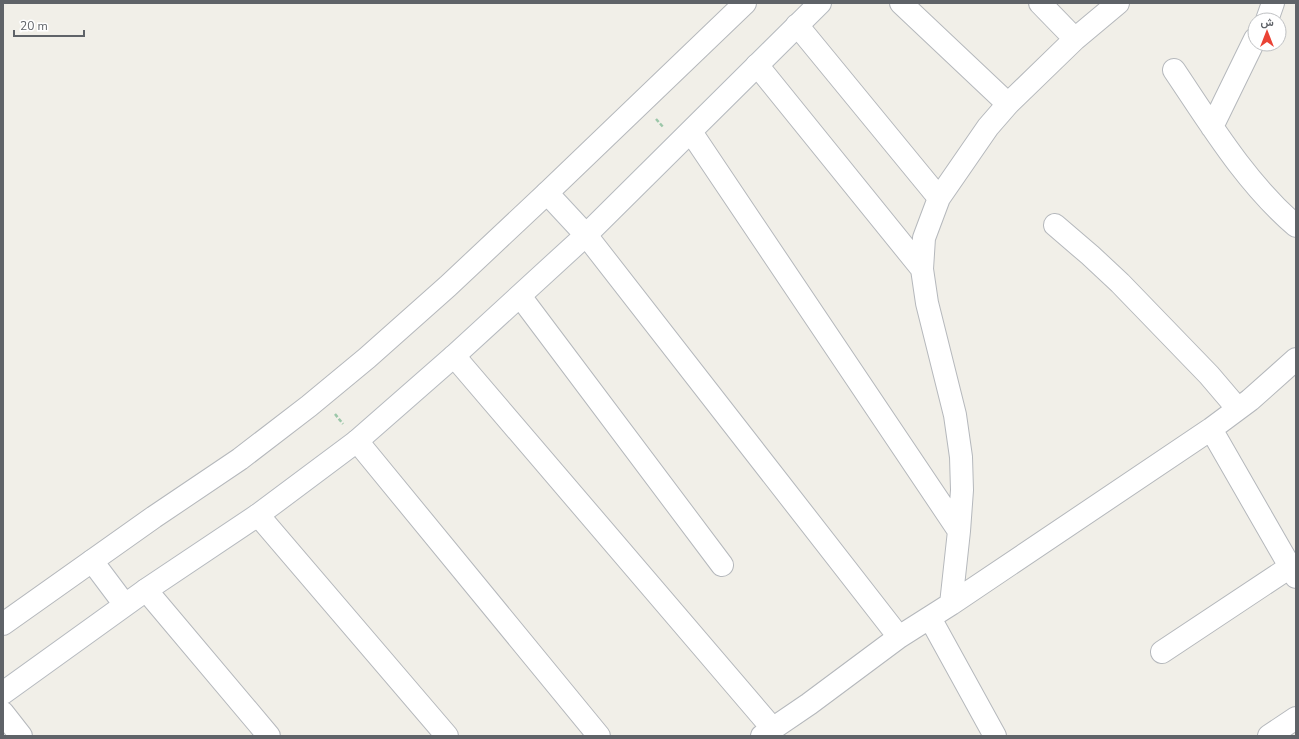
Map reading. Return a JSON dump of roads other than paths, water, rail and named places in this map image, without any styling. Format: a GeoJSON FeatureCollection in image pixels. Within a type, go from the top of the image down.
{"type":"FeatureCollection","features":[{"type":"Feature","properties":{"kind":"street"},"geometry":{"type":"LineString","coordinates":[[3,624],[240,459],[368,358],[448,286],[547,193],[745,3]]}},
{"type":"Feature","properties":{"kind":"street"},"geometry":{"type":"LineString","coordinates":[[3,693],[146,590],[258,516],[357,441],[454,356],[586,235],[820,3]]}},
{"type":"Feature","properties":{"kind":"street"},"geometry":{"type":"LineString","coordinates":[[901,3],[1008,104]]}},
{"type":"Feature","properties":{"kind":"street"},"geometry":{"type":"LineString","coordinates":[[1040,3],[1075,39]]}},
{"type":"Feature","properties":{"kind":"street"},"geometry":{"type":"LineString","coordinates":[[951,604],[962,490],[961,457],[955,415],[929,311],[922,269],[924,238],[939,198],[988,127],[1008,104],[1075,39],[1118,3]]}},
{"type":"Feature","properties":{"kind":"street"},"geometry":{"type":"LineString","coordinates":[[797,25],[939,198]]}},
{"type":"Feature","properties":{"kind":"street"},"geometry":{"type":"LineString","coordinates":[[1212,127],[1249,52]]}},
{"type":"Feature","properties":{"kind":"street"},"geometry":{"type":"LineString","coordinates":[[757,65],[922,269]]}},
{"type":"Feature","properties":{"kind":"street"},"geometry":{"type":"LineString","coordinates":[[1174,70],[1212,127],[1243,169],[1264,194],[1296,226]]}},
{"type":"Feature","properties":{"kind":"street"},"geometry":{"type":"LineString","coordinates":[[684,138],[959,531]]}},
{"type":"Feature","properties":{"kind":"street"},"geometry":{"type":"LineString","coordinates":[[547,193],[586,235],[899,637]]}},
{"type":"Feature","properties":{"kind":"street"},"geometry":{"type":"LineString","coordinates":[[1055,225],[1120,283],[1209,375],[1238,409]]}},
{"type":"Feature","properties":{"kind":"street"},"geometry":{"type":"LineString","coordinates":[[520,296],[722,565]]}},
{"type":"Feature","properties":{"kind":"street"},"geometry":{"type":"LineString","coordinates":[[454,356],[767,732],[809,704],[899,637],[951,604],[1211,429],[1294,366]]}},
{"type":"Feature","properties":{"kind":"street"},"geometry":{"type":"LineString","coordinates":[[1162,652],[1293,572],[1211,429]]}},
{"type":"Feature","properties":{"kind":"street"},"geometry":{"type":"LineString","coordinates":[[357,441],[599,736]]}},
{"type":"Feature","properties":{"kind":"street"},"geometry":{"type":"LineString","coordinates":[[258,516],[447,736]]}},
{"type":"Feature","properties":{"kind":"street"},"geometry":{"type":"LineString","coordinates":[[92,561],[125,605]]}},
{"type":"Feature","properties":{"kind":"street"},"geometry":{"type":"LineString","coordinates":[[146,590],[269,736]]}},
{"type":"Feature","properties":{"kind":"street"},"geometry":{"type":"LineString","coordinates":[[930,618],[995,736]]}},
{"type":"Feature","properties":{"kind":"street"},"geometry":{"type":"LineString","coordinates":[[3,714],[21,736]]}},
{"type":"Feature","properties":{"kind":"street"},"geometry":{"type":"LineString","coordinates":[[1269,736],[1296,718]]}}]}
